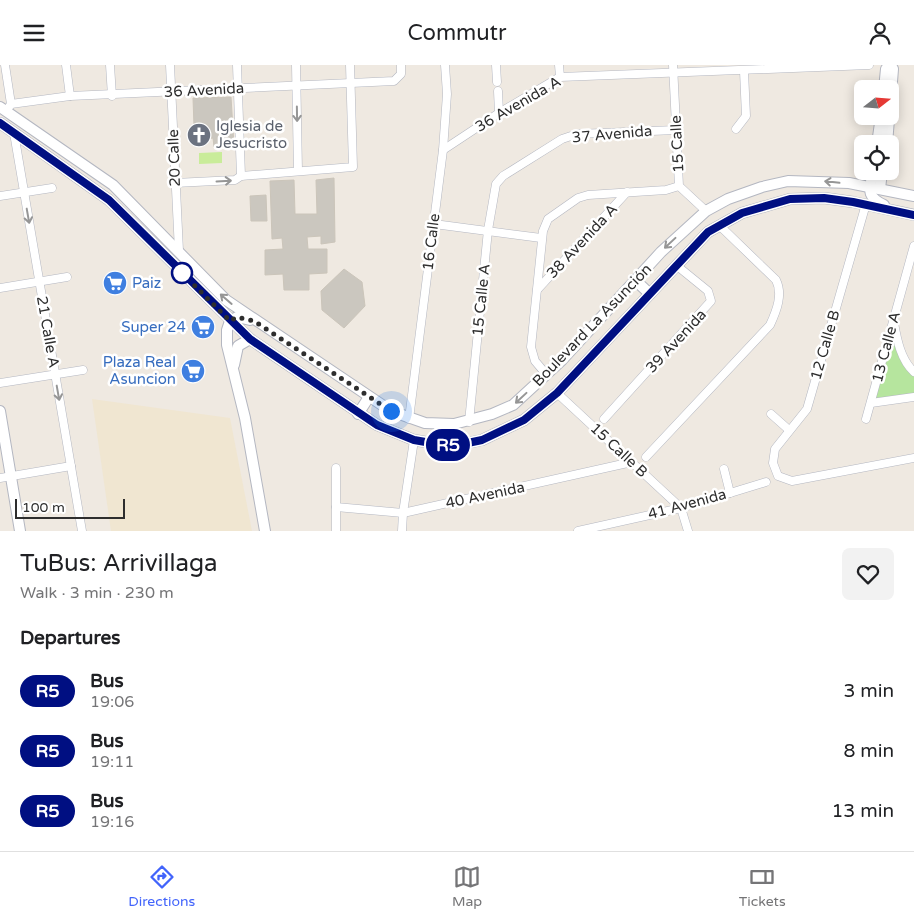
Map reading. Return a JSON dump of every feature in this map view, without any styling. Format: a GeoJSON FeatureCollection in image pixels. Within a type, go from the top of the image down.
{"type":"FeatureCollection","features":[{"type":"Feature","properties":{"kind":"main road"},"geometry":{"type":"LineString","coordinates":[[885,80],[886,69],[890,65],[894,69],[888,135]]}},
{"type":"Feature","properties":{"kind":"main road","name":"Boulevard La Asunción"},"geometry":{"type":"LineString","coordinates":[[6,108],[113,185],[226,300],[254,321],[391,411],[409,419],[440,425],[469,422],[514,405],[562,360],[635,280],[690,225],[706,211],[738,195],[788,181],[826,181],[914,196]]}},
{"type":"Feature","properties":{"kind":"main road","name":"Boulevard La Asunción"},"geometry":{"type":"LineString","coordinates":[[0,123],[109,200],[250,339],[358,414],[390,432],[414,440],[437,444],[458,445],[482,440],[505,431],[524,420],[557,393],[703,237],[719,225],[742,213],[790,199],[824,198],[866,204],[914,215]]}},
{"type":"Feature","properties":{"kind":"main road"},"geometry":{"type":"LineString","coordinates":[[874,180],[875,188]]}},
{"type":"Feature","properties":{"kind":"main road"},"geometry":{"type":"LineString","coordinates":[[878,180],[872,199],[892,209]]}},
{"type":"Feature","properties":{"kind":"main road"},"geometry":{"type":"LineString","coordinates":[[690,225],[703,237]]}},
{"type":"Feature","properties":{"kind":"main road"},"geometry":{"type":"LineString","coordinates":[[635,280],[650,294]]}},
{"type":"Feature","properties":{"kind":"main road"},"geometry":{"type":"LineString","coordinates":[[254,321],[239,317],[230,321],[227,330],[227,345],[234,367],[265,531]]}},
{"type":"Feature","properties":{"kind":"main road"},"geometry":{"type":"LineString","coordinates":[[234,367],[238,346],[250,339]]}},
{"type":"Feature","properties":{"kind":"main road"},"geometry":{"type":"LineString","coordinates":[[562,360],[575,372]]}},
{"type":"Feature","properties":{"kind":"main road"},"geometry":{"type":"LineString","coordinates":[[358,414],[369,397]]}},
{"type":"Feature","properties":{"kind":"main road"},"geometry":{"type":"LineString","coordinates":[[0,411],[20,531]]}},
{"type":"Feature","properties":{"kind":"main road"},"geometry":{"type":"LineString","coordinates":[[437,444],[440,425]]}},
{"type":"Feature","properties":{"kind":"street"},"geometry":{"type":"LineString","coordinates":[[5,65],[6,108]]}},
{"type":"Feature","properties":{"kind":"street"},"geometry":{"type":"LineString","coordinates":[[66,65],[70,96]]}},
{"type":"Feature","properties":{"kind":"street"},"geometry":{"type":"LineString","coordinates":[[110,65],[112,95]]}},
{"type":"Feature","properties":{"kind":"street","name":"20 Calle"},"geometry":{"type":"LineString","coordinates":[[170,65],[179,251]]}},
{"type":"Feature","properties":{"kind":"street"},"geometry":{"type":"LineString","coordinates":[[237,65],[241,176]]}},
{"type":"Feature","properties":{"kind":"street"},"geometry":{"type":"LineString","coordinates":[[296,65],[298,171]]}},
{"type":"Feature","properties":{"kind":"street"},"geometry":{"type":"LineString","coordinates":[[175,183],[235,180],[241,176],[354,167],[350,65]]}},
{"type":"Feature","properties":{"kind":"street","name":"36 Avenida"},"geometry":{"type":"LineString","coordinates":[[6,108],[70,96],[297,86],[398,79],[401,74],[401,65]]}},
{"type":"Feature","properties":{"kind":"street","name":"16 Calle"},"geometry":{"type":"LineString","coordinates":[[409,419],[443,150],[447,94],[445,65]]}},
{"type":"Feature","properties":{"kind":"street"},"geometry":{"type":"LineString","coordinates":[[496,65],[499,113]]}},
{"type":"Feature","properties":{"kind":"street"},"geometry":{"type":"LineString","coordinates":[[559,65],[560,77]]}},
{"type":"Feature","properties":{"kind":"street","name":"15 Calle"},"geometry":{"type":"LineString","coordinates":[[673,65],[679,186],[706,211]]}},
{"type":"Feature","properties":{"kind":"street","name":"36 Avenida A"},"geometry":{"type":"LineString","coordinates":[[443,150],[499,113],[560,77],[869,65]]}},
{"type":"Feature","properties":{"kind":"street"},"geometry":{"type":"LineString","coordinates":[[736,129],[746,116],[744,71]]}},
{"type":"Feature","properties":{"kind":"street","name":"37 Avenida"},"geometry":{"type":"LineString","coordinates":[[499,179],[562,139],[577,134],[676,130]]}},
{"type":"Feature","properties":{"kind":"street","name":"21 Calle A"},"geometry":{"type":"LineString","coordinates":[[14,133],[82,531]]}},
{"type":"Feature","properties":{"kind":"street","name":"15 Calle A"},"geometry":{"type":"LineString","coordinates":[[469,422],[488,230],[496,184],[499,179]]}},
{"type":"Feature","properties":{"kind":"street"},"geometry":{"type":"LineString","coordinates":[[546,374],[534,361],[531,352],[542,234],[548,219],[578,198],[596,193],[666,190],[679,186]]}},
{"type":"Feature","properties":{"kind":"street"},"geometry":{"type":"LineString","coordinates":[[0,196],[52,188]]}},
{"type":"Feature","properties":{"kind":"street","name":"38 Avenida A"},"geometry":{"type":"LineString","coordinates":[[537,290],[627,192]]}},
{"type":"Feature","properties":{"kind":"street","name":"12 Calle B"},"geometry":{"type":"LineString","coordinates":[[866,204],[807,409],[778,444],[773,456],[773,463],[778,476],[792,481],[914,458]]}},
{"type":"Feature","properties":{"kind":"street"},"geometry":{"type":"LineString","coordinates":[[434,223],[542,234]]}},
{"type":"Feature","properties":{"kind":"street"},"geometry":{"type":"LineString","coordinates":[[646,457],[770,325],[779,297],[780,289],[776,280],[719,225]]}},
{"type":"Feature","properties":{"kind":"street","name":"13 Calle A"},"geometry":{"type":"LineString","coordinates":[[866,419],[914,246]]}},
{"type":"Feature","properties":{"kind":"street","name":"39 Avenida"},"geometry":{"type":"LineString","coordinates":[[604,419],[711,301],[708,291],[676,265]]}},
{"type":"Feature","properties":{"kind":"street"},"geometry":{"type":"LineString","coordinates":[[0,288],[67,277]]}},
{"type":"Feature","properties":{"kind":"street"},"geometry":{"type":"LineString","coordinates":[[894,321],[897,343],[909,367],[914,372]]}},
{"type":"Feature","properties":{"kind":"street"},"geometry":{"type":"LineString","coordinates":[[0,383],[82,370]]}},
{"type":"Feature","properties":{"kind":"street","name":"15 Calle B"},"geometry":{"type":"LineString","coordinates":[[557,393],[682,508]]}},
{"type":"Feature","properties":{"kind":"street"},"geometry":{"type":"LineString","coordinates":[[871,403],[914,397]]}},
{"type":"Feature","properties":{"kind":"street"},"geometry":{"type":"LineString","coordinates":[[771,414],[789,430]]}},
{"type":"Feature","properties":{"kind":"street"},"geometry":{"type":"LineString","coordinates":[[402,531],[414,440]]}},
{"type":"Feature","properties":{"kind":"street","name":"40 Avenida"},"geometry":{"type":"LineString","coordinates":[[336,507],[403,513],[632,462]]}},
{"type":"Feature","properties":{"kind":"street"},"geometry":{"type":"LineString","coordinates":[[0,478],[71,466]]}},
{"type":"Feature","properties":{"kind":"street"},"geometry":{"type":"LineString","coordinates":[[336,468],[336,531]]}},
{"type":"Feature","properties":{"kind":"street"},"geometry":{"type":"LineString","coordinates":[[724,469],[730,493]]}},
{"type":"Feature","properties":{"kind":"street","name":"41 Avenida"},"geometry":{"type":"LineString","coordinates":[[578,531],[682,508],[766,483]]}},
{"type":"Feature","properties":{"kind":"street"},"geometry":{"type":"LineString","coordinates":[[682,508],[688,531]]}},
{"type":"Feature","properties":{"kind":"shaded area"},"geometry":{"type":"Polygon","coordinates":[[[92,399],[230,418],[252,531],[111,531],[92,399]]]}},
{"type":"Feature","properties":{"kind":"green space"},"geometry":{"type":"Polygon","coordinates":[[[222,152],[222,163],[199,164],[199,153],[222,152]]]}},
{"type":"Feature","properties":{"kind":"green space"},"geometry":{"type":"Polygon","coordinates":[[[894,333],[899,356],[914,376],[914,395],[874,400],[894,333]]]}},
{"type":"Feature","properties":{"kind":"building"},"geometry":{"type":"Polygon","coordinates":[[[231,97],[234,146],[214,147],[213,138],[191,140],[190,127],[194,126],[193,98],[231,97]]]}},
{"type":"Feature","properties":{"kind":"building"},"geometry":{"type":"Polygon","coordinates":[[[334,178],[335,242],[321,244],[321,236],[307,237],[308,249],[327,249],[327,273],[309,274],[309,290],[284,290],[283,274],[265,275],[265,250],[283,249],[282,238],[272,239],[270,181],[294,180],[295,214],[317,214],[316,180],[334,178]]]}},
{"type":"Feature","properties":{"kind":"building"},"geometry":{"type":"Polygon","coordinates":[[[266,195],[267,221],[251,221],[250,196],[266,195]]]}},
{"type":"Feature","properties":{"kind":"building"},"geometry":{"type":"Polygon","coordinates":[[[344,269],[362,282],[365,306],[344,328],[322,310],[321,291],[344,269]]]}},
{"type":"Feature","properties":{"kind":"bus line","name":"R5"},"geometry":{"type":"LineString","coordinates":[[0,123],[109,200],[250,339],[358,414],[377,425],[390,432],[414,440],[437,444],[458,445],[482,440],[505,431],[543,406],[708,232],[742,213],[790,199],[824,198],[892,209],[914,215]]}},
{"type":"Feature","properties":{"kind":"place","name":"Iglesia de Jesucristo"},"geometry":{"type":"Point","coordinates":[199,135]}},
{"type":"Feature","properties":{"kind":"place","name":"Paiz"},"geometry":{"type":"Point","coordinates":[115,283]}},
{"type":"Feature","properties":{"kind":"place","name":"Super 24"},"geometry":{"type":"Point","coordinates":[203,327]}},
{"type":"Feature","properties":{"kind":"place","name":"Plaza Real Asuncion"},"geometry":{"type":"Point","coordinates":[193,371]}},
{"type":"Feature","properties":{"kind":"route"},"geometry":{"type":"LineString","coordinates":[[182,273],[230,321],[233,318],[239,317],[254,321],[391,411]]}}]}
